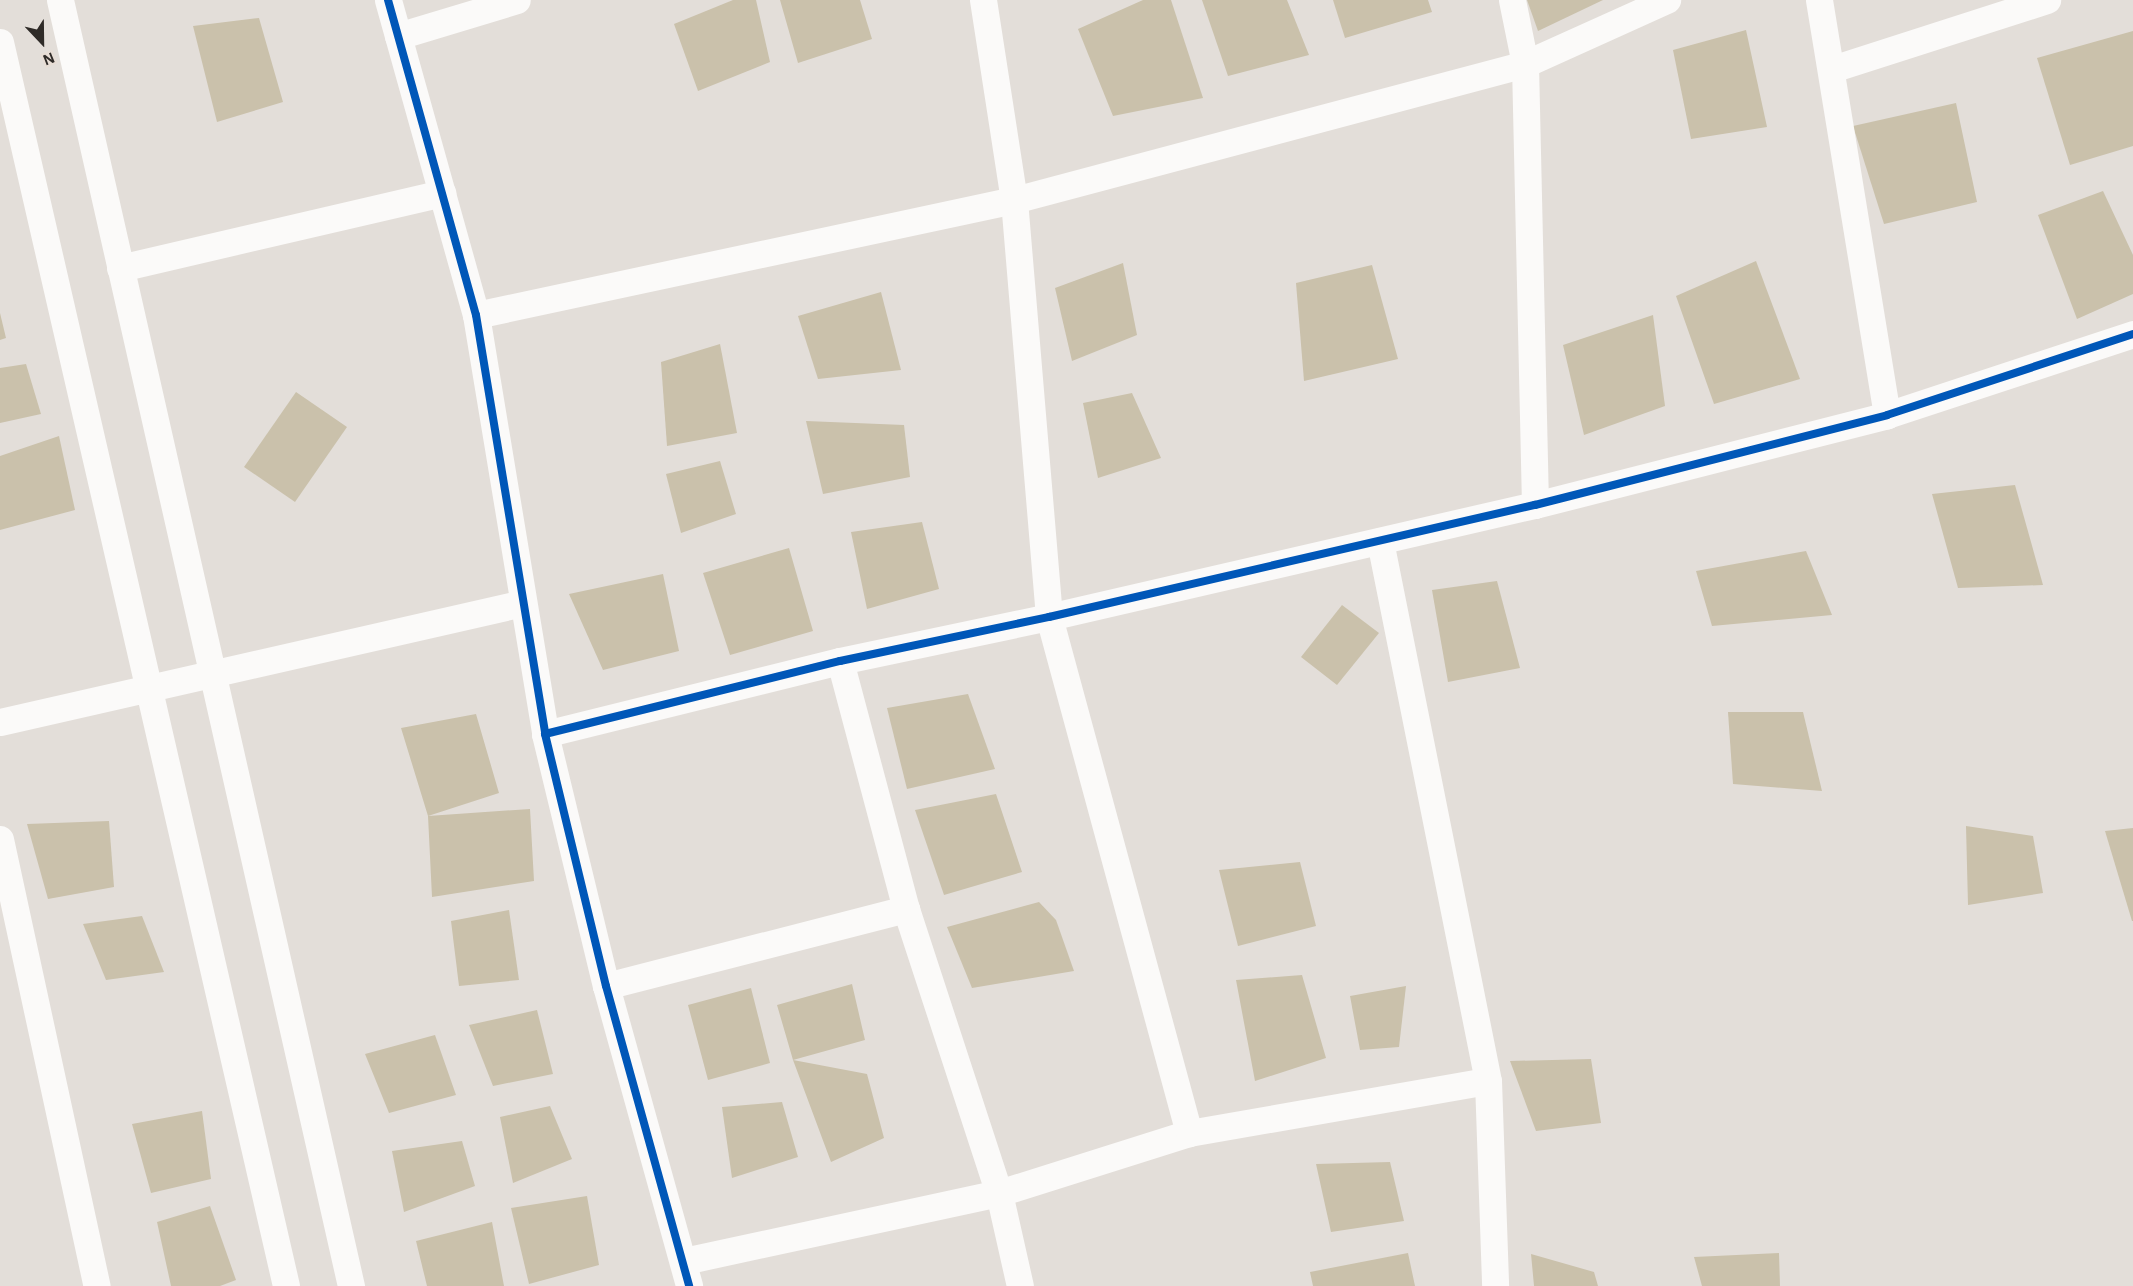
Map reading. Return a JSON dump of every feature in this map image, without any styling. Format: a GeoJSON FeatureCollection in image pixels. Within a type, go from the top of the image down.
{"type":"FeatureCollection","features":[{"type":"Feature","properties":{"kind":"street"},"geometry":{"type":"LineString","coordinates":[[60,0],[351,1286]]}},
{"type":"Feature","properties":{"kind":"street"},"geometry":{"type":"LineString","coordinates":[[388,0],[476,315],[545,734],[606,986],[686,1274],[999,1193],[1189,1133],[1488,1081]]}},
{"type":"Feature","properties":{"kind":"street"},"geometry":{"type":"LineString","coordinates":[[398,36],[517,0]]}},
{"type":"Feature","properties":{"kind":"street"},"geometry":{"type":"LineString","coordinates":[[983,0],[1014,200],[1049,617],[1189,1133]]}},
{"type":"Feature","properties":{"kind":"street"},"geometry":{"type":"LineString","coordinates":[[1512,0],[1525,64],[1535,505]]}},
{"type":"Feature","properties":{"kind":"street"},"geometry":{"type":"LineString","coordinates":[[476,315],[1014,200],[1525,64],[1667,0]]}},
{"type":"Feature","properties":{"kind":"street"},"geometry":{"type":"LineString","coordinates":[[1819,0],[1887,415]]}},
{"type":"Feature","properties":{"kind":"street"},"geometry":{"type":"LineString","coordinates":[[1832,69],[2047,0]]}},
{"type":"Feature","properties":{"kind":"street"},"geometry":{"type":"LineString","coordinates":[[0,42],[286,1286]]}},
{"type":"Feature","properties":{"kind":"street"},"geometry":{"type":"LineString","coordinates":[[120,268],[442,193]]}},
{"type":"Feature","properties":{"kind":"street"},"geometry":{"type":"LineString","coordinates":[[545,734],[840,661],[1049,617],[1535,505],[1887,415],[2133,334]]}},
{"type":"Feature","properties":{"kind":"street"},"geometry":{"type":"LineString","coordinates":[[1380,541],[1488,1081],[1495,1286]]}},
{"type":"Feature","properties":{"kind":"street"},"geometry":{"type":"LineString","coordinates":[[0,722],[523,603]]}},
{"type":"Feature","properties":{"kind":"street"},"geometry":{"type":"LineString","coordinates":[[840,661],[906,909],[999,1193],[1020,1286]]}},
{"type":"Feature","properties":{"kind":"street"},"geometry":{"type":"LineString","coordinates":[[0,839],[97,1286]]}},
{"type":"Feature","properties":{"kind":"street"},"geometry":{"type":"LineString","coordinates":[[606,986],[906,909]]}},
{"type":"Feature","properties":{"kind":"building"},"geometry":{"type":"Polygon","coordinates":[[[733,0],[756,0],[770,62],[698,91],[674,24],[733,0]]]}},
{"type":"Feature","properties":{"kind":"building"},"geometry":{"type":"Polygon","coordinates":[[[780,0],[860,0],[872,39],[798,63],[780,0]]]}},
{"type":"Feature","properties":{"kind":"building"},"geometry":{"type":"Polygon","coordinates":[[[1143,0],[1171,0],[1203,98],[1113,116],[1078,29],[1143,0]]]}},
{"type":"Feature","properties":{"kind":"building"},"geometry":{"type":"Polygon","coordinates":[[[1202,0],[1287,0],[1309,55],[1228,76],[1202,0]]]}},
{"type":"Feature","properties":{"kind":"building"},"geometry":{"type":"Polygon","coordinates":[[[1333,0],[1428,0],[1432,12],[1345,38],[1333,0]]]}},
{"type":"Feature","properties":{"kind":"building"},"geometry":{"type":"Polygon","coordinates":[[[1527,0],[1603,0],[1538,31],[1527,0]]]}},
{"type":"Feature","properties":{"kind":"building"},"geometry":{"type":"Polygon","coordinates":[[[259,18],[283,102],[217,122],[193,26],[259,18]]]}},
{"type":"Feature","properties":{"kind":"building"},"geometry":{"type":"Polygon","coordinates":[[[1746,30],[1767,127],[1691,139],[1673,50],[1746,30]]]}},
{"type":"Feature","properties":{"kind":"building"},"geometry":{"type":"Polygon","coordinates":[[[2133,31],[2133,146],[2070,165],[2037,58],[2133,31]]]}},
{"type":"Feature","properties":{"kind":"building"},"geometry":{"type":"Polygon","coordinates":[[[1956,103],[1977,202],[1884,224],[1853,126],[1956,103]]]}},
{"type":"Feature","properties":{"kind":"building"},"geometry":{"type":"Polygon","coordinates":[[[2103,191],[2133,255],[2133,294],[2077,319],[2038,215],[2103,191]]]}},
{"type":"Feature","properties":{"kind":"building"},"geometry":{"type":"Polygon","coordinates":[[[1756,261],[1800,379],[1714,404],[1676,296],[1756,261]]]}},
{"type":"Feature","properties":{"kind":"building"},"geometry":{"type":"Polygon","coordinates":[[[1123,263],[1137,335],[1072,361],[1055,288],[1123,263]]]}},
{"type":"Feature","properties":{"kind":"building"},"geometry":{"type":"Polygon","coordinates":[[[1372,265],[1398,359],[1304,381],[1296,283],[1372,265]]]}},
{"type":"Feature","properties":{"kind":"building"},"geometry":{"type":"Polygon","coordinates":[[[881,292],[901,370],[818,379],[798,316],[881,292]]]}},
{"type":"Feature","properties":{"kind":"building"},"geometry":{"type":"Polygon","coordinates":[[[0,313],[6,338],[0,340],[0,313]]]}},
{"type":"Feature","properties":{"kind":"building"},"geometry":{"type":"Polygon","coordinates":[[[1653,315],[1665,406],[1584,435],[1563,345],[1653,315]]]}},
{"type":"Feature","properties":{"kind":"building"},"geometry":{"type":"Polygon","coordinates":[[[720,344],[737,433],[667,446],[661,362],[720,344]]]}},
{"type":"Feature","properties":{"kind":"building"},"geometry":{"type":"Polygon","coordinates":[[[26,364],[41,414],[0,423],[0,368],[26,364]]]}},
{"type":"Feature","properties":{"kind":"building"},"geometry":{"type":"Polygon","coordinates":[[[296,392],[347,427],[295,502],[244,467],[296,392]]]}},
{"type":"Feature","properties":{"kind":"building"},"geometry":{"type":"Polygon","coordinates":[[[1132,393],[1161,458],[1098,478],[1083,403],[1132,393]]]}},
{"type":"Feature","properties":{"kind":"building"},"geometry":{"type":"Polygon","coordinates":[[[806,421],[904,425],[910,477],[823,494],[806,421]]]}},
{"type":"Feature","properties":{"kind":"building"},"geometry":{"type":"Polygon","coordinates":[[[59,436],[75,510],[0,530],[0,456],[59,436]]]}},
{"type":"Feature","properties":{"kind":"building"},"geometry":{"type":"Polygon","coordinates":[[[720,461],[736,514],[681,533],[666,474],[720,461]]]}},
{"type":"Feature","properties":{"kind":"building"},"geometry":{"type":"Polygon","coordinates":[[[2015,485],[2043,585],[1958,588],[1932,494],[2015,485]]]}},
{"type":"Feature","properties":{"kind":"building"},"geometry":{"type":"Polygon","coordinates":[[[922,522],[939,589],[867,609],[851,532],[922,522]]]}},
{"type":"Feature","properties":{"kind":"building"},"geometry":{"type":"Polygon","coordinates":[[[789,548],[813,631],[730,655],[703,573],[789,548]]]}},
{"type":"Feature","properties":{"kind":"building"},"geometry":{"type":"Polygon","coordinates":[[[1806,551],[1832,615],[1712,626],[1696,571],[1806,551]]]}},
{"type":"Feature","properties":{"kind":"building"},"geometry":{"type":"Polygon","coordinates":[[[663,574],[679,651],[603,670],[569,594],[663,574]]]}},
{"type":"Feature","properties":{"kind":"building"},"geometry":{"type":"Polygon","coordinates":[[[1497,581],[1520,668],[1448,682],[1432,590],[1497,581]]]}},
{"type":"Feature","properties":{"kind":"building"},"geometry":{"type":"Polygon","coordinates":[[[1342,605],[1379,633],[1337,685],[1301,657],[1342,605]]]}},
{"type":"Feature","properties":{"kind":"building"},"geometry":{"type":"Polygon","coordinates":[[[968,694],[995,769],[907,789],[887,708],[968,694]]]}},
{"type":"Feature","properties":{"kind":"building"},"geometry":{"type":"Polygon","coordinates":[[[1728,712],[1803,712],[1822,791],[1733,784],[1728,712]]]}},
{"type":"Feature","properties":{"kind":"building"},"geometry":{"type":"Polygon","coordinates":[[[476,714],[499,793],[428,816],[401,728],[476,714]]]}},
{"type":"Feature","properties":{"kind":"building"},"geometry":{"type":"Polygon","coordinates":[[[996,794],[1022,872],[944,895],[915,810],[996,794]]]}},
{"type":"Feature","properties":{"kind":"building"},"geometry":{"type":"Polygon","coordinates":[[[530,809],[534,881],[432,897],[428,816],[530,809]]]}},
{"type":"Feature","properties":{"kind":"building"},"geometry":{"type":"Polygon","coordinates":[[[109,821],[114,887],[48,899],[27,824],[109,821]]]}},
{"type":"Feature","properties":{"kind":"building"},"geometry":{"type":"Polygon","coordinates":[[[1966,826],[2033,836],[2043,893],[1968,905],[1966,826]]]}},
{"type":"Feature","properties":{"kind":"building"},"geometry":{"type":"Polygon","coordinates":[[[2133,828],[2133,921],[2132,921],[2105,831],[2133,828]]]}},
{"type":"Feature","properties":{"kind":"building"},"geometry":{"type":"Polygon","coordinates":[[[1300,862],[1316,926],[1238,946],[1219,870],[1300,862]]]}},
{"type":"Feature","properties":{"kind":"building"},"geometry":{"type":"Polygon","coordinates":[[[1039,902],[1056,920],[1074,971],[972,988],[947,927],[1039,902]]]}},
{"type":"Feature","properties":{"kind":"building"},"geometry":{"type":"Polygon","coordinates":[[[509,910],[519,980],[459,986],[451,921],[509,910]]]}},
{"type":"Feature","properties":{"kind":"building"},"geometry":{"type":"Polygon","coordinates":[[[142,916],[164,972],[106,980],[83,924],[142,916]]]}},
{"type":"Feature","properties":{"kind":"building"},"geometry":{"type":"Polygon","coordinates":[[[1302,975],[1326,1058],[1255,1081],[1236,980],[1302,975]]]}},
{"type":"Feature","properties":{"kind":"building"},"geometry":{"type":"Polygon","coordinates":[[[852,984],[865,1040],[793,1060],[777,1005],[852,984]]]}},
{"type":"Feature","properties":{"kind":"building"},"geometry":{"type":"Polygon","coordinates":[[[1406,986],[1399,1047],[1360,1050],[1350,996],[1406,986]]]}},
{"type":"Feature","properties":{"kind":"building"},"geometry":{"type":"Polygon","coordinates":[[[751,988],[770,1063],[708,1080],[688,1005],[751,988]]]}},
{"type":"Feature","properties":{"kind":"building"},"geometry":{"type":"Polygon","coordinates":[[[537,1010],[553,1074],[493,1086],[469,1025],[537,1010]]]}},
{"type":"Feature","properties":{"kind":"building"},"geometry":{"type":"Polygon","coordinates":[[[435,1035],[456,1095],[389,1113],[365,1054],[435,1035]]]}},
{"type":"Feature","properties":{"kind":"building"},"geometry":{"type":"Polygon","coordinates":[[[1591,1059],[1601,1123],[1536,1131],[1510,1061],[1591,1059]]]}},
{"type":"Feature","properties":{"kind":"building"},"geometry":{"type":"Polygon","coordinates":[[[793,1060],[867,1074],[884,1138],[831,1162],[793,1060]]]}},
{"type":"Feature","properties":{"kind":"building"},"geometry":{"type":"Polygon","coordinates":[[[782,1102],[798,1157],[732,1178],[722,1107],[782,1102]]]}},
{"type":"Feature","properties":{"kind":"building"},"geometry":{"type":"Polygon","coordinates":[[[550,1106],[572,1159],[513,1183],[500,1117],[550,1106]]]}},
{"type":"Feature","properties":{"kind":"building"},"geometry":{"type":"Polygon","coordinates":[[[202,1111],[211,1179],[151,1193],[132,1124],[202,1111]]]}},
{"type":"Feature","properties":{"kind":"building"},"geometry":{"type":"Polygon","coordinates":[[[462,1141],[475,1186],[404,1212],[392,1151],[462,1141]]]}},
{"type":"Feature","properties":{"kind":"building"},"geometry":{"type":"Polygon","coordinates":[[[1390,1162],[1404,1221],[1331,1232],[1316,1164],[1390,1162]]]}},
{"type":"Feature","properties":{"kind":"building"},"geometry":{"type":"Polygon","coordinates":[[[587,1196],[599,1265],[529,1284],[511,1208],[587,1196]]]}},
{"type":"Feature","properties":{"kind":"building"},"geometry":{"type":"Polygon","coordinates":[[[210,1206],[236,1280],[220,1286],[171,1286],[157,1222],[210,1206]]]}},
{"type":"Feature","properties":{"kind":"building"},"geometry":{"type":"Polygon","coordinates":[[[492,1222],[504,1286],[427,1286],[416,1241],[492,1222]]]}},
{"type":"Feature","properties":{"kind":"building"},"geometry":{"type":"Polygon","coordinates":[[[1408,1253],[1415,1286],[1313,1286],[1310,1272],[1408,1253]]]}},
{"type":"Feature","properties":{"kind":"building"},"geometry":{"type":"Polygon","coordinates":[[[1779,1253],[1780,1286],[1702,1286],[1694,1257],[1779,1253]]]}},
{"type":"Feature","properties":{"kind":"building"},"geometry":{"type":"Polygon","coordinates":[[[1531,1254],[1594,1272],[1598,1286],[1534,1286],[1531,1254]]]}},
{"type":"Feature","properties":{"kind":"cycle path"},"geometry":{"type":"LineString","coordinates":[[388,0],[476,315],[545,734],[606,986],[689,1286]]}},
{"type":"Feature","properties":{"kind":"cycle path"},"geometry":{"type":"LineString","coordinates":[[545,734],[840,661],[1049,617],[1535,505],[1887,415],[2133,334]]}}]}
